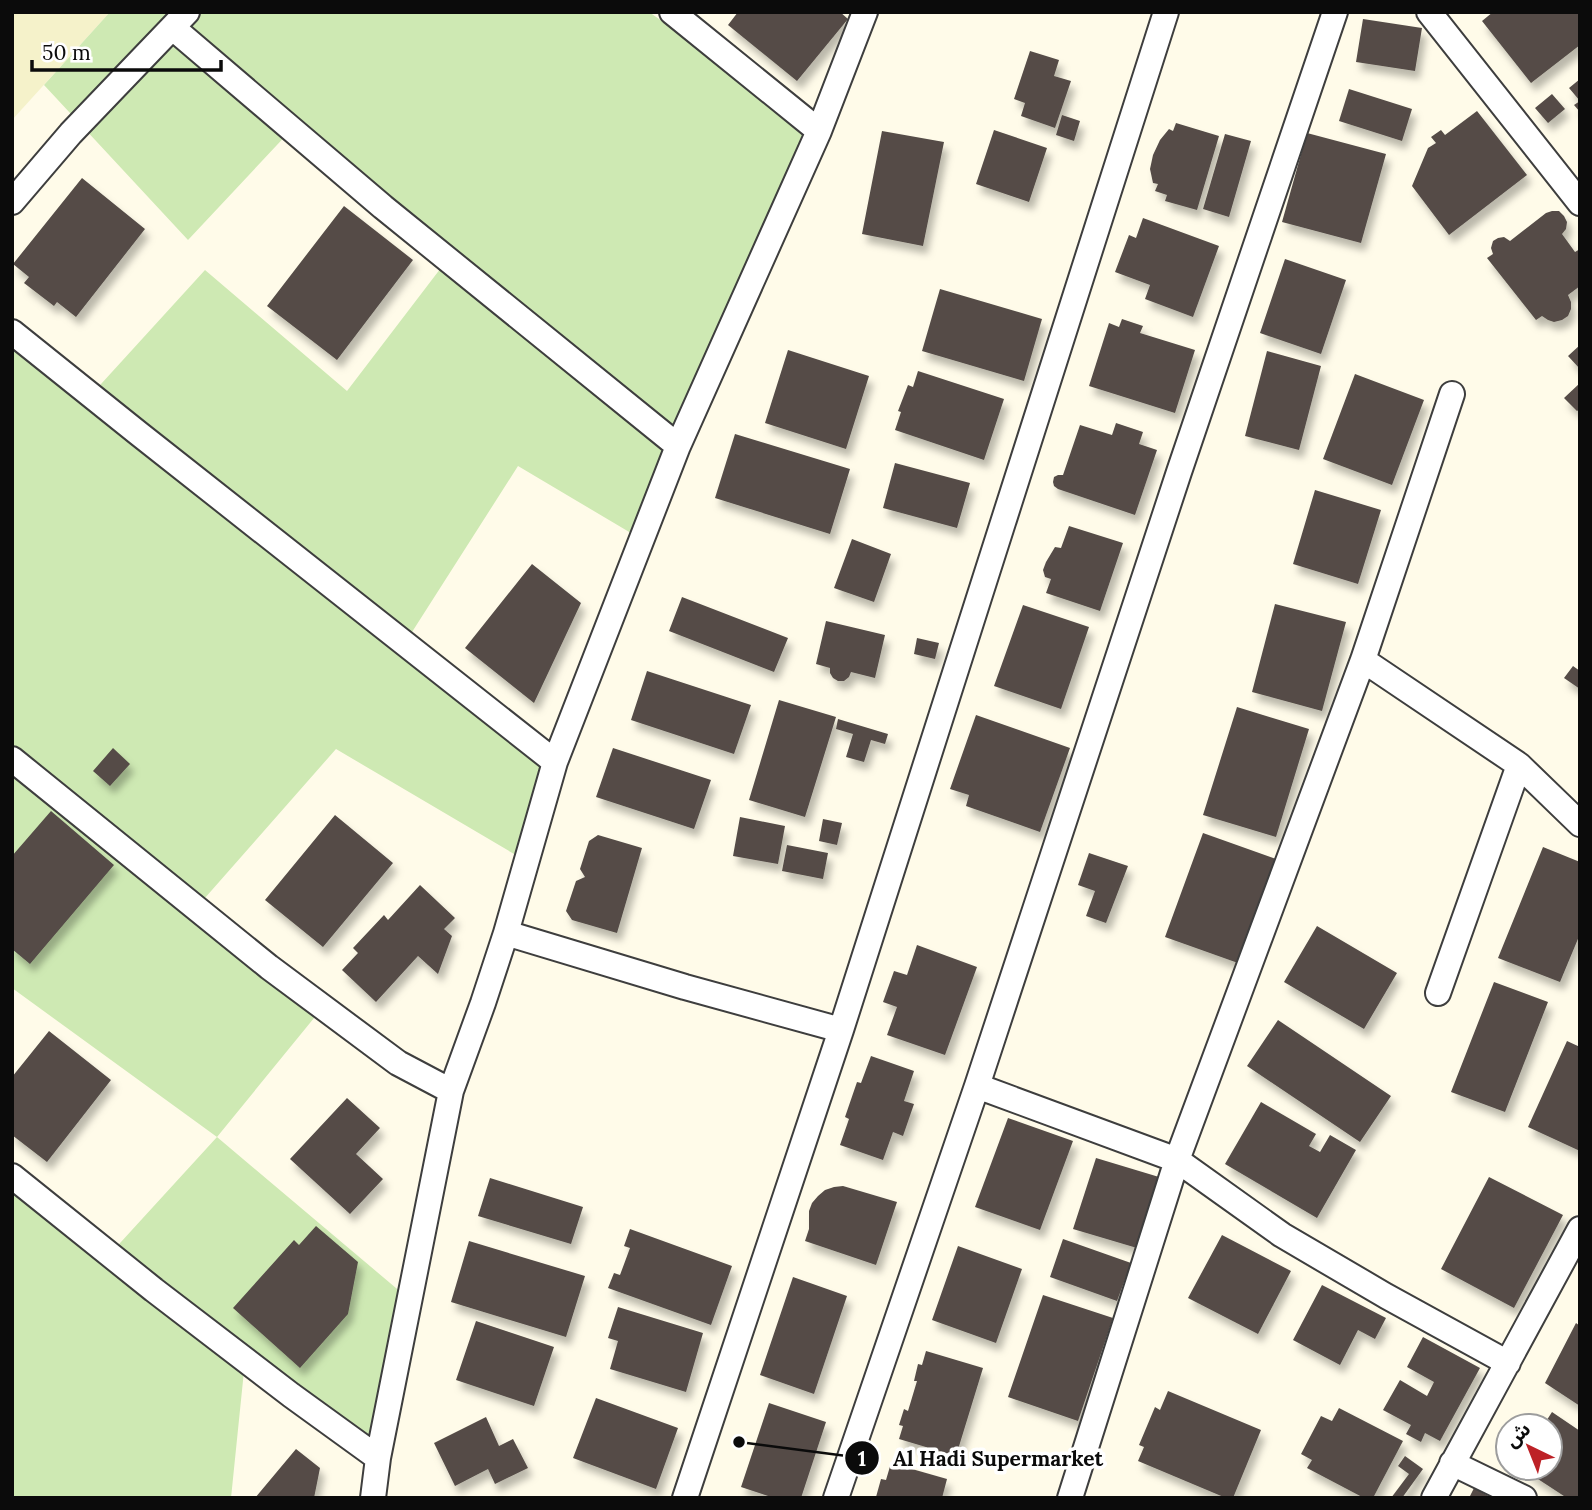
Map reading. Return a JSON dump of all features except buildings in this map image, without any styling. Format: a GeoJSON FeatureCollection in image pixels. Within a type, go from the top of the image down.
{"type":"FeatureCollection","features":[{"type":"Feature","properties":{"kind":"street"},"geometry":{"type":"LineString","coordinates":[[672,12],[819,131]]}},
{"type":"Feature","properties":{"kind":"street"},"geometry":{"type":"LineString","coordinates":[[373,1498],[378,1458],[451,1091],[506,933],[555,762],[678,446],[819,131],[865,12]]}},
{"type":"Feature","properties":{"kind":"street"},"geometry":{"type":"LineString","coordinates":[[685,1498],[841,1030],[1166,12]]}},
{"type":"Feature","properties":{"kind":"street"},"geometry":{"type":"LineString","coordinates":[[836,1498],[977,1086],[1183,459],[1335,12]]}},
{"type":"Feature","properties":{"kind":"street"},"geometry":{"type":"LineString","coordinates":[[1429,12],[1580,203]]}},
{"type":"Feature","properties":{"kind":"street"},"geometry":{"type":"LineString","coordinates":[[12,202],[71,133],[180,20],[383,207],[678,446]]}},
{"type":"Feature","properties":{"kind":"street"},"geometry":{"type":"LineString","coordinates":[[12,332],[555,762]]}},
{"type":"Feature","properties":{"kind":"street"},"geometry":{"type":"LineString","coordinates":[[1070,1498],[1177,1160],[1363,660],[1452,394]]}},
{"type":"Feature","properties":{"kind":"street"},"geometry":{"type":"LineString","coordinates":[[1363,660],[1518,765],[1580,824]]}},
{"type":"Feature","properties":{"kind":"street"},"geometry":{"type":"LineString","coordinates":[[12,759],[269,967],[398,1063],[451,1091]]}},
{"type":"Feature","properties":{"kind":"street"},"geometry":{"type":"LineString","coordinates":[[1438,993],[1518,765]]}},
{"type":"Feature","properties":{"kind":"street"},"geometry":{"type":"LineString","coordinates":[[506,933],[841,1030]]}},
{"type":"Feature","properties":{"kind":"street"},"geometry":{"type":"LineString","coordinates":[[977,1086],[1177,1160],[1282,1235],[1385,1296],[1508,1363]]}},
{"type":"Feature","properties":{"kind":"street"},"geometry":{"type":"LineString","coordinates":[[12,1176],[153,1290],[378,1458]]}},
{"type":"Feature","properties":{"kind":"street"},"geometry":{"type":"LineString","coordinates":[[1434,1498],[1580,1229]]}},
{"type":"Feature","properties":{"kind":"street"},"geometry":{"type":"LineString","coordinates":[[1452,1463],[1524,1498]]}},
{"type":"Feature","properties":{"kind":"shaded area"},"geometry":{"type":"Polygon","coordinates":[[[12,12],[110,12],[12,120],[12,12]]]}},
{"type":"Feature","properties":{"kind":"green space"},"geometry":{"type":"Polygon","coordinates":[[[110,12],[649,12],[819,131],[641,539],[518,466],[405,643],[555,762],[526,861],[336,749],[197,907],[323,1007],[217,1137],[12,988],[12,316],[91,395],[205,270],[347,391],[447,260],[291,130],[188,240],[44,85],[110,12]]]}},
{"type":"Feature","properties":{"kind":"green space"},"geometry":{"type":"Polygon","coordinates":[[[217,1137],[409,1299],[378,1458],[245,1361],[231,1498],[12,1498],[12,1189],[110,1254],[217,1137]]]}},
{"type":"Feature","properties":{"kind":"place","name":"Al Hadi Supermarket"},"geometry":{"type":"Point","coordinates":[739,1442]}}]}
